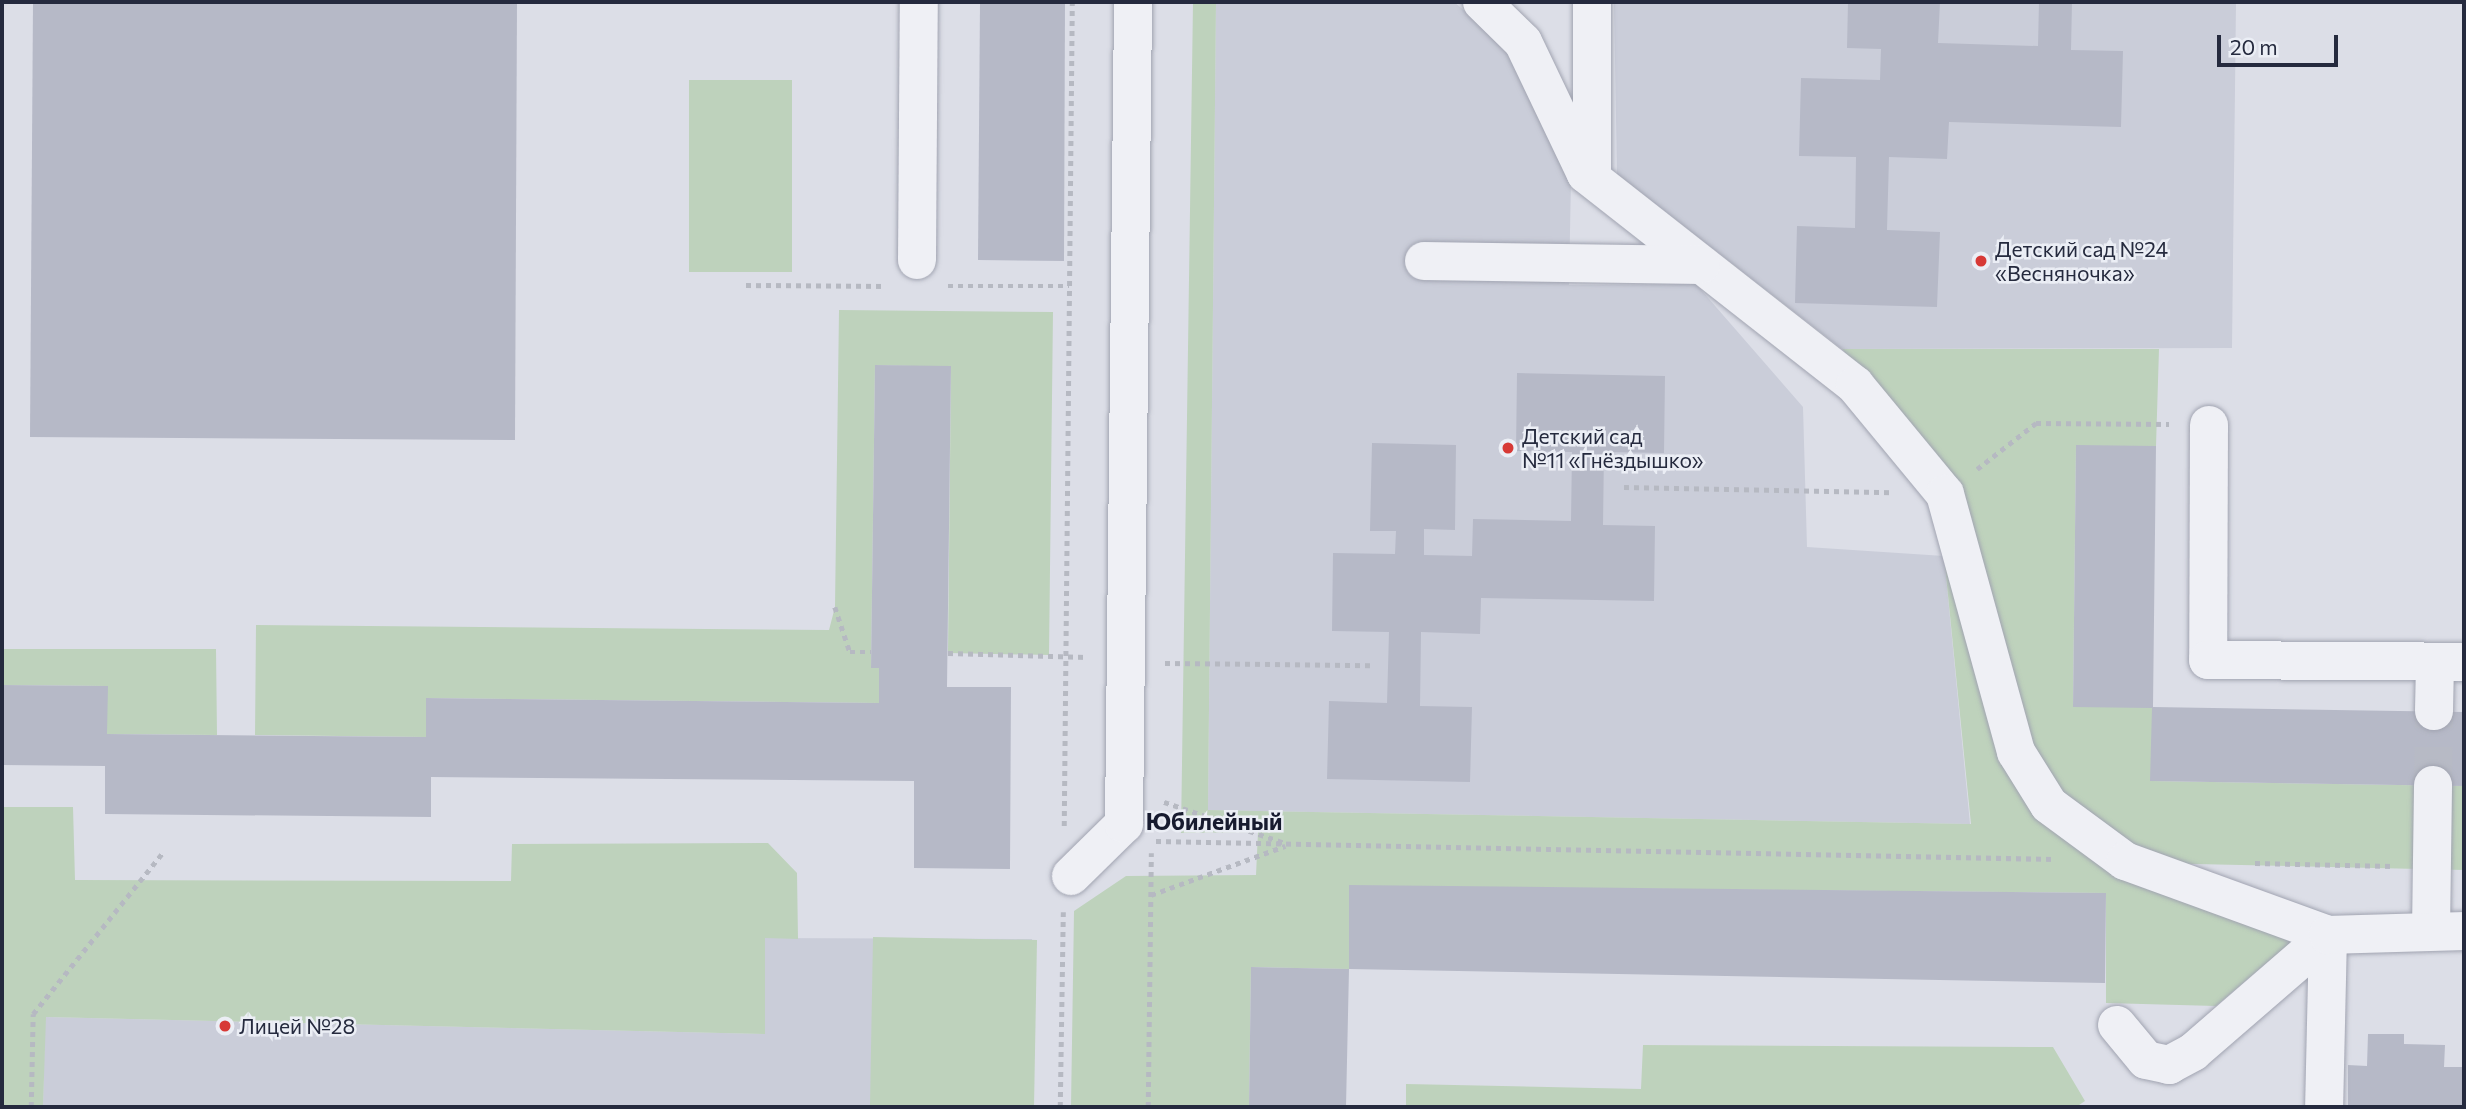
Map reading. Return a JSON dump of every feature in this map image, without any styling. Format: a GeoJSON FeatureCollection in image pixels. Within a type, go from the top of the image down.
{"type":"FeatureCollection","features":[{"type":"Feature","properties":{"kind":"street"},"geometry":{"type":"LineString","coordinates":[[917,260],[919,2]]}},
{"type":"Feature","properties":{"kind":"street"},"geometry":{"type":"LineString","coordinates":[[1067,889],[1124,824],[1133,2]]}},
{"type":"Feature","properties":{"kind":"street"},"geometry":{"type":"LineString","coordinates":[[1482,2],[1522,41],[1586,174],[1855,384],[1945,494],[2016,752],[2049,804],[2125,861],[2328,935],[2448,931],[2432,867],[2433,785]]}},
{"type":"Feature","properties":{"kind":"street"},"geometry":{"type":"LineString","coordinates":[[1592,2],[1592,177]]}},
{"type":"Feature","properties":{"kind":"street"},"geometry":{"type":"LineString","coordinates":[[1424,261],[1702,265]]}},
{"type":"Feature","properties":{"kind":"street"},"geometry":{"type":"LineString","coordinates":[[2209,425],[2208,660],[2450,662],[2434,711]]}},
{"type":"Feature","properties":{"kind":"street"},"geometry":{"type":"LineString","coordinates":[[2117,1025],[2146,1060],[2169,1065],[2193,1052],[2328,935]]}},
{"type":"Feature","properties":{"kind":"street"},"geometry":{"type":"LineString","coordinates":[[2324,1107],[2328,935]]}},
{"type":"Feature","properties":{"kind":"path"},"geometry":{"type":"LineString","coordinates":[[1064,835],[1072,2]]}},
{"type":"Feature","properties":{"kind":"path"},"geometry":{"type":"LineString","coordinates":[[1624,487],[1945,494],[2036,423],[2209,425]]}},
{"type":"Feature","properties":{"kind":"path"},"geometry":{"type":"LineString","coordinates":[[835,607],[850,652],[871,652]]}},
{"type":"Feature","properties":{"kind":"path"},"geometry":{"type":"LineString","coordinates":[[1152,798],[1289,844]]}},
{"type":"Feature","properties":{"kind":"path"},"geometry":{"type":"LineString","coordinates":[[1151,841],[2125,861]]}},
{"type":"Feature","properties":{"kind":"path"},"geometry":{"type":"LineString","coordinates":[[1151,895],[1289,844]]}},
{"type":"Feature","properties":{"kind":"path"},"geometry":{"type":"LineString","coordinates":[[31,1107],[33,1014],[163,851]]}},
{"type":"Feature","properties":{"kind":"path"},"geometry":{"type":"LineString","coordinates":[[2250,863],[2432,867]]}},
{"type":"Feature","properties":{"kind":"path"},"geometry":{"type":"LineString","coordinates":[[1060,1107],[1067,889]]}},
{"type":"Feature","properties":{"kind":"shaded area","name":"Детский сад №11 «Гнёздышко»"},"geometry":{"type":"Polygon","coordinates":[[[1216,2],[1454,2],[1508,47],[1571,179],[1569,285],[1696,284],[1803,407],[1807,547],[1944,556],[1970,824],[1208,810],[1216,2]]]}},
{"type":"Feature","properties":{"kind":"shaded area","name":"Детский сад №24 «Весняночка»"},"geometry":{"type":"Polygon","coordinates":[[[1614,2],[2236,2],[2232,348],[1842,349],[1617,174],[1614,2]]]}},
{"type":"Feature","properties":{"kind":"shaded area","name":"Лицей №28"},"geometry":{"type":"Polygon","coordinates":[[[765,938],[1032,939],[1028,1107],[43,1107],[45,1017],[764,1034],[765,938]]]}},
{"type":"Feature","properties":{"kind":"green space"},"geometry":{"type":"Polygon","coordinates":[[[1193,2],[1216,2],[1208,810],[1971,824],[1944,556],[2057,831],[2296,938],[2216,1006],[2106,1003],[2106,893],[1349,886],[1349,969],[1251,967],[1249,1107],[1071,1107],[1074,911],[1126,876],[1256,875],[1258,832],[1181,833],[1193,2]]]}},
{"type":"Feature","properties":{"kind":"green space"},"geometry":{"type":"Polygon","coordinates":[[[689,80],[792,80],[792,272],[689,272],[689,80]]]}},
{"type":"Feature","properties":{"kind":"green space"},"geometry":{"type":"Polygon","coordinates":[[[839,310],[1053,312],[1049,655],[948,653],[951,367],[875,365],[871,668],[879,668],[879,703],[427,698],[426,737],[255,735],[256,625],[829,630],[835,607],[839,310]]]}},
{"type":"Feature","properties":{"kind":"green space"},"geometry":{"type":"Polygon","coordinates":[[[1842,349],[2159,349],[2156,446],[2076,446],[2073,706],[2153,707],[2151,781],[2464,786],[2464,870],[2148,863],[2055,799],[2026,749],[1951,477],[1842,349]]]}},
{"type":"Feature","properties":{"kind":"green space"},"geometry":{"type":"Polygon","coordinates":[[[2,649],[216,649],[217,735],[107,734],[107,686],[2,685],[2,649]]]}},
{"type":"Feature","properties":{"kind":"green space"},"geometry":{"type":"Polygon","coordinates":[[[2,807],[73,807],[75,880],[511,881],[512,844],[768,843],[797,873],[798,939],[765,938],[765,1034],[46,1017],[43,1107],[2,1107],[2,807]]]}},
{"type":"Feature","properties":{"kind":"green space"},"geometry":{"type":"Polygon","coordinates":[[[873,937],[1037,940],[1034,1107],[870,1107],[873,937]]]}},
{"type":"Feature","properties":{"kind":"green space"},"geometry":{"type":"Polygon","coordinates":[[[1643,1045],[2053,1047],[2085,1101],[2076,1107],[1406,1107],[1406,1084],[1641,1089],[1643,1045]]]}},
{"type":"Feature","properties":{"kind":"building"},"geometry":{"type":"Polygon","coordinates":[[[33,2],[517,2],[515,440],[30,437],[33,2]]]}},
{"type":"Feature","properties":{"kind":"building"},"geometry":{"type":"Polygon","coordinates":[[[980,2],[1065,2],[1064,261],[978,260],[980,2]]]}},
{"type":"Feature","properties":{"kind":"building"},"geometry":{"type":"Polygon","coordinates":[[[1848,2],[1940,2],[1938,43],[2038,46],[2039,2],[2072,2],[2071,50],[2123,51],[2121,127],[1949,122],[1947,159],[1889,157],[1887,230],[1940,232],[1937,307],[1795,303],[1797,226],[1855,228],[1856,157],[1799,156],[1801,78],[1880,80],[1881,49],[1847,48],[1848,2]]]}},
{"type":"Feature","properties":{"kind":"building"},"geometry":{"type":"Polygon","coordinates":[[[875,365],[951,366],[947,687],[1011,687],[1010,869],[914,868],[914,781],[431,777],[431,817],[105,814],[105,766],[2,765],[2,685],[108,686],[107,734],[426,737],[426,698],[879,703],[879,668],[871,668],[875,365]]]}},
{"type":"Feature","properties":{"kind":"building"},"geometry":{"type":"Polygon","coordinates":[[[1517,373],[1665,376],[1664,453],[1604,452],[1603,525],[1655,526],[1654,601],[1481,598],[1480,634],[1421,632],[1420,706],[1472,707],[1470,782],[1327,779],[1329,701],[1387,703],[1389,632],[1332,631],[1333,553],[1395,554],[1396,531],[1370,531],[1372,443],[1456,445],[1455,530],[1424,529],[1424,555],[1472,556],[1473,519],[1571,521],[1572,452],[1516,451],[1517,373]]]}},
{"type":"Feature","properties":{"kind":"building"},"geometry":{"type":"Polygon","coordinates":[[[2076,445],[2156,446],[2153,707],[2464,712],[2464,786],[2150,781],[2152,708],[2073,707],[2076,445]]]}},
{"type":"Feature","properties":{"kind":"building"},"geometry":{"type":"Polygon","coordinates":[[[1349,885],[2106,893],[2105,983],[1349,969],[1349,885]]]}},
{"type":"Feature","properties":{"kind":"building"},"geometry":{"type":"Polygon","coordinates":[[[1251,967],[1349,969],[1346,1107],[1249,1107],[1251,967]]]}},
{"type":"Feature","properties":{"kind":"building"},"geometry":{"type":"Polygon","coordinates":[[[2368,1034],[2404,1034],[2404,1044],[2445,1045],[2444,1067],[2464,1067],[2464,1107],[2348,1107],[2348,1065],[2367,1066],[2368,1034]]]}},
{"type":"Feature","properties":{"kind":"tunnel"},"geometry":{"type":"LineString","coordinates":[[2433,785],[2434,711]]}},
{"type":"Feature","properties":{"kind":"place","name":"Детский сад №24 «Весняночка»"},"geometry":{"type":"Point","coordinates":[1981,261]}},
{"type":"Feature","properties":{"kind":"place","name":"Детский сад №11 «Гнёздышко»"},"geometry":{"type":"Point","coordinates":[1508,448]}},
{"type":"Feature","properties":{"kind":"place","name":"Лицей №28"},"geometry":{"type":"Point","coordinates":[225,1026]}},
{"type":"Feature","properties":{"kind":"district","name":"Юбилейный"},"geometry":{"type":"Point","coordinates":[1214,821]}}]}
